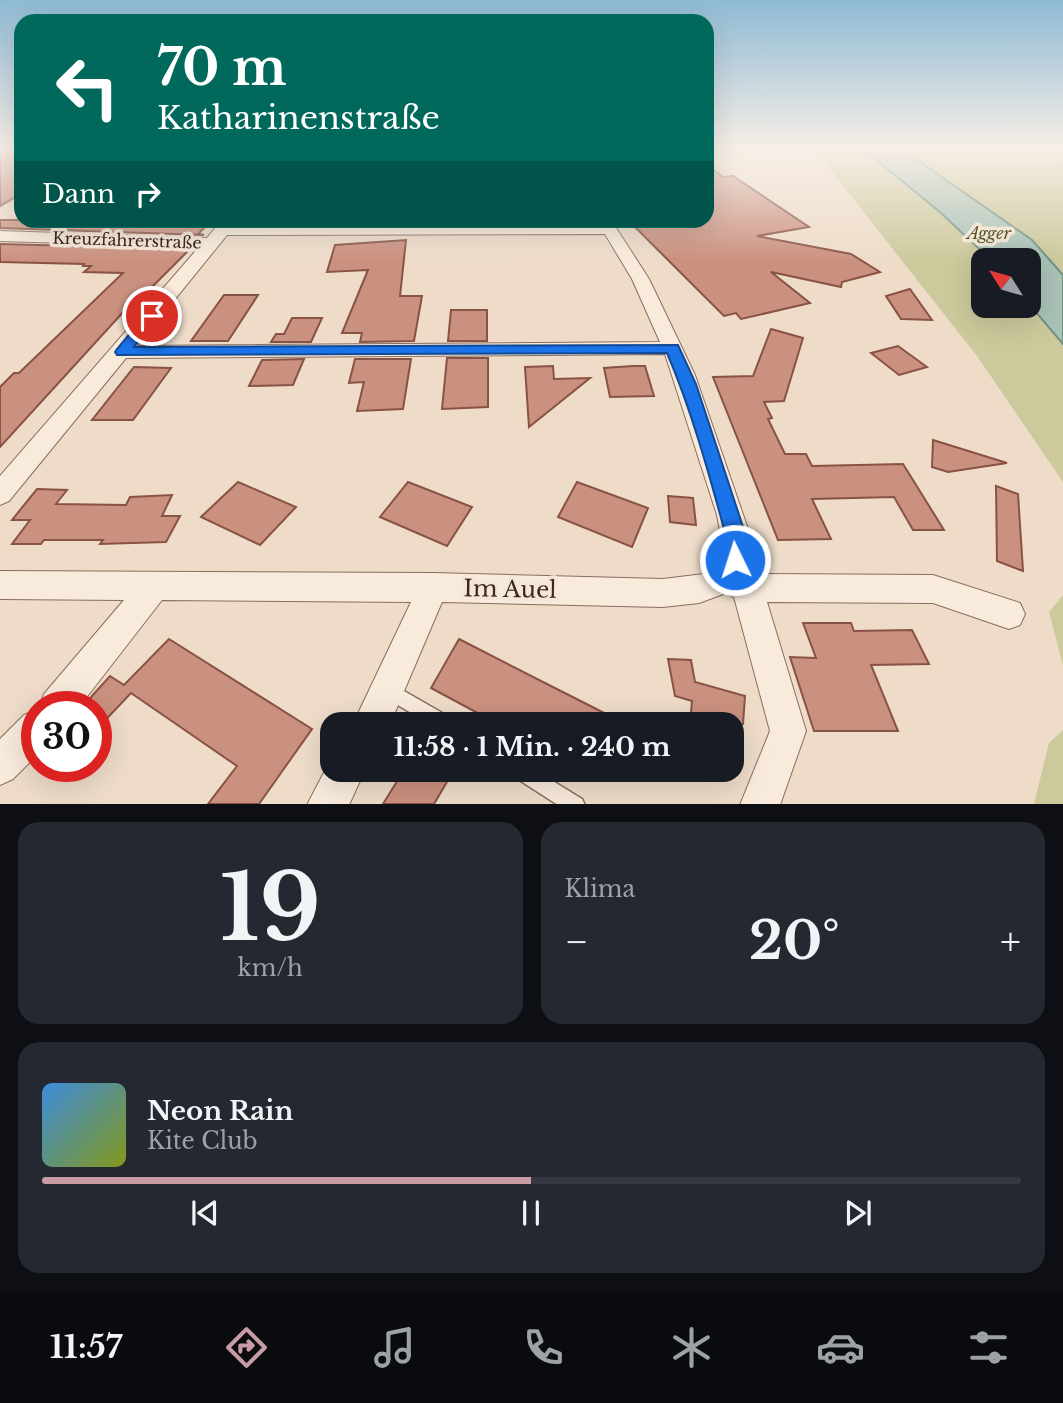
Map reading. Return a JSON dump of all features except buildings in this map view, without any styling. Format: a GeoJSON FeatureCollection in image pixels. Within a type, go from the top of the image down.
{"type":"FeatureCollection","features":[{"type":"Feature","properties":{"kind":"street","name":"Kreuzfahrerstraße"},"geometry":{"type":"LineString","coordinates":[[0,234],[414,228]]}},
{"type":"Feature","properties":{"kind":"street"},"geometry":{"type":"LineString","coordinates":[[608,228],[651,301],[688,384],[735,533],[736,582],[788,731],[760,804]]}},
{"type":"Feature","properties":{"kind":"street"},"geometry":{"type":"LineString","coordinates":[[0,494],[222,231]]}},
{"type":"Feature","properties":{"kind":"street"},"geometry":{"type":"LineString","coordinates":[[122,352],[673,348]]}},
{"type":"Feature","properties":{"kind":"street","name":"Im Auel"},"geometry":{"type":"LineString","coordinates":[[0,585],[694,591],[736,582],[933,589],[1009,614]]}},
{"type":"Feature","properties":{"kind":"street"},"geometry":{"type":"LineString","coordinates":[[70,691],[154,587]]}},
{"type":"Feature","properties":{"kind":"street"},"geometry":{"type":"LineString","coordinates":[[377,712],[389,691],[433,587]]}},
{"type":"Feature","properties":{"kind":"street"},"geometry":{"type":"LineString","coordinates":[[0,766],[21,744]]}},
{"type":"Feature","properties":{"kind":"street"},"geometry":{"type":"LineString","coordinates":[[327,804],[339,782]]}},
{"type":"Feature","properties":{"kind":"lane"},"geometry":{"type":"LineString","coordinates":[[389,691],[425,712]]}},
{"type":"Feature","properties":{"kind":"lane"},"geometry":{"type":"LineString","coordinates":[[539,782],[576,804]]}},
{"type":"Feature","properties":{"kind":"green space","name":"Agger"},"geometry":{"type":"Polygon","coordinates":[[[844,187],[1063,187],[1063,275],[1060,272],[1063,277],[1063,482],[977,356],[844,187]]]}},
{"type":"Feature","properties":{"kind":"green space"},"geometry":{"type":"Polygon","coordinates":[[[1063,595],[1063,666],[1049,612],[1063,595]]]}},
{"type":"Feature","properties":{"kind":"green space"},"geometry":{"type":"Polygon","coordinates":[[[1063,730],[1063,804],[1034,804],[1049,743],[1063,730]]]}},
{"type":"Feature","properties":{"kind":"shaded area"},"geometry":{"type":"Polygon","coordinates":[[[909,187],[955,187],[1032,240],[1039,248],[978,248],[909,187]]]}},
{"type":"Feature","properties":{"kind":"shaded area"},"geometry":{"type":"Polygon","coordinates":[[[1041,250],[1063,275],[1063,344],[1041,318],[1041,250]]]}},
{"type":"Feature","properties":{"kind":"route"},"geometry":{"type":"LineString","coordinates":[[152,316],[122,352],[673,348],[688,384],[735,533],[735,560]]}}]}
